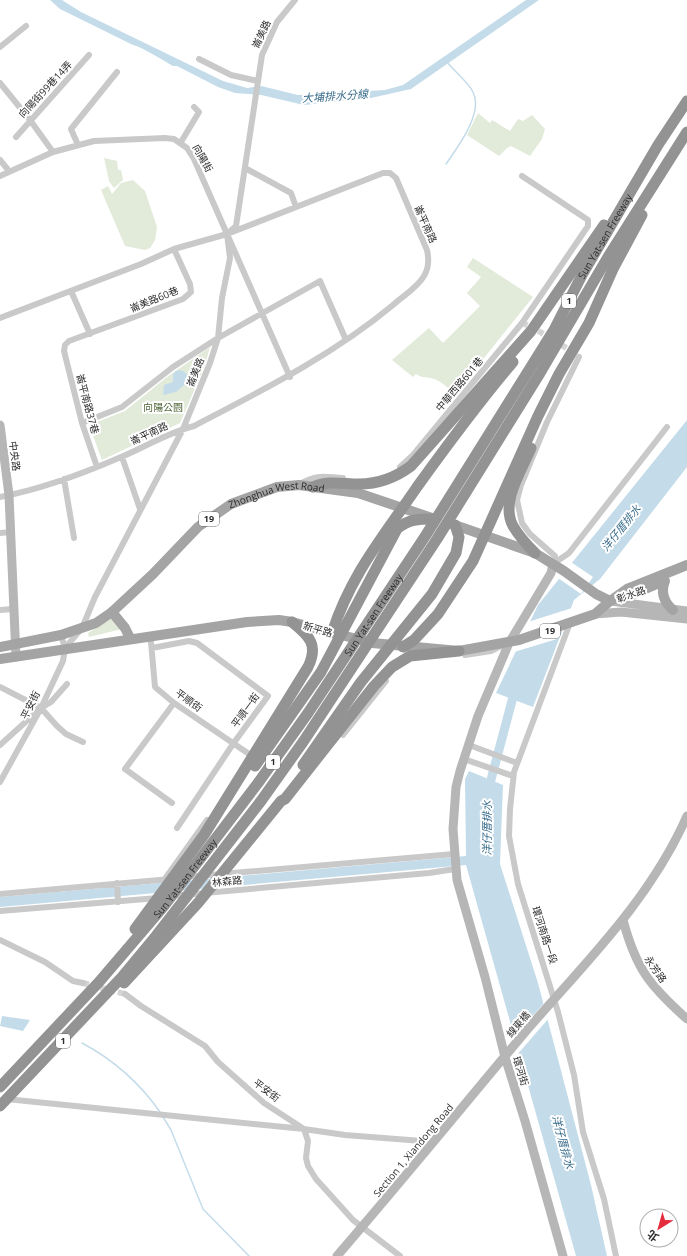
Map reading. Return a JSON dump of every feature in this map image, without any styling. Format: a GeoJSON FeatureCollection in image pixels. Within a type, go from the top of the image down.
{"type":"FeatureCollection","features":[{"type":"Feature","properties":{"kind":"highway","name":"Sun Yat-sen Freeway"},"geometry":{"type":"LineString","coordinates":[[1,1086],[86,987],[164,906],[281,751],[426,535],[554,330],[582,275],[658,145],[687,101]]}},
{"type":"Feature","properties":{"kind":"highway","name":"Sun Yat-sen Freeway"},"geometry":{"type":"LineString","coordinates":[[0,1106],[112,987],[181,905],[273,783],[360,657],[437,539],[540,373],[608,257],[687,132]]}},
{"type":"Feature","properties":{"kind":"highway"},"geometry":{"type":"LineString","coordinates":[[313,487],[322,482],[360,484],[386,481],[411,466],[531,331],[658,145]]}},
{"type":"Feature","properties":{"kind":"highway"},"geometry":{"type":"LineString","coordinates":[[535,553],[513,526],[510,517],[509,504],[512,492],[546,413],[613,269],[655,192],[658,178]]}},
{"type":"Feature","properties":{"kind":"highway"},"geometry":{"type":"LineString","coordinates":[[403,647],[419,635],[438,614],[465,574],[538,416],[559,374],[589,323]]}},
{"type":"Feature","properties":{"kind":"highway"},"geometry":{"type":"LineString","coordinates":[[332,633],[340,610],[352,584],[377,542],[460,427],[526,348],[531,331]]}},
{"type":"Feature","properties":{"kind":"highway"},"geometry":{"type":"LineString","coordinates":[[204,835],[209,832],[308,692],[335,647],[397,529],[404,523],[412,520],[434,519]]}},
{"type":"Feature","properties":{"kind":"highway"},"geometry":{"type":"LineString","coordinates":[[281,800],[281,796],[378,659],[400,635],[432,594],[456,553],[459,537],[455,525]]}},
{"type":"Feature","properties":{"kind":"highway"},"geometry":{"type":"LineString","coordinates":[[86,987],[179,872],[237,784],[312,658],[313,650],[311,642],[292,622]]}},
{"type":"Feature","properties":{"kind":"highway"},"geometry":{"type":"LineString","coordinates":[[112,987],[127,982],[198,903],[281,800],[285,799],[374,686],[392,667],[410,656],[459,651]]}},
{"type":"Feature","properties":{"kind":"main road","name":"Zhonghua West Road"},"geometry":{"type":"LineString","coordinates":[[0,646],[61,636],[96,623],[112,612],[154,574],[198,527],[231,504],[277,487],[299,485],[358,494],[455,525],[535,553],[610,601]]}},
{"type":"Feature","properties":{"kind":"main road","name":"彰水路"},"geometry":{"type":"LineString","coordinates":[[610,601],[626,589],[687,565]]}},
{"type":"Feature","properties":{"kind":"main road","name":"彰水路"},"geometry":{"type":"LineString","coordinates":[[610,601],[630,596],[687,572]]}},
{"type":"Feature","properties":{"kind":"main road"},"geometry":{"type":"LineString","coordinates":[[665,581],[662,588],[665,603],[673,610]]}},
{"type":"Feature","properties":{"kind":"main road","name":"新平路"},"geometry":{"type":"LineString","coordinates":[[16,657],[130,638],[247,622],[279,620],[372,643],[459,651],[506,643],[570,623],[596,614],[610,601]]}},
{"type":"Feature","properties":{"kind":"main road"},"geometry":{"type":"LineString","coordinates":[[112,612],[125,628],[130,638]]}},
{"type":"Feature","properties":{"kind":"main road","name":"19"},"geometry":{"type":"LineString","coordinates":[[0,659],[16,657]]}},
{"type":"Feature","properties":{"kind":"street","name":"崙美路"},"geometry":{"type":"LineString","coordinates":[[245,168],[262,55],[277,22],[295,0]]}},
{"type":"Feature","properties":{"kind":"street"},"geometry":{"type":"LineString","coordinates":[[0,47],[26,26]]}},
{"type":"Feature","properties":{"kind":"street","name":"向陽街99巷14弄"},"geometry":{"type":"LineString","coordinates":[[16,137],[89,55]]}},
{"type":"Feature","properties":{"kind":"street"},"geometry":{"type":"LineString","coordinates":[[199,59],[231,75],[258,81]]}},
{"type":"Feature","properties":{"kind":"street"},"geometry":{"type":"LineString","coordinates":[[78,145],[71,129],[117,72]]}},
{"type":"Feature","properties":{"kind":"street"},"geometry":{"type":"LineString","coordinates":[[0,83],[30,120],[53,152]]}},
{"type":"Feature","properties":{"kind":"street"},"geometry":{"type":"LineString","coordinates":[[181,142],[199,112],[194,107]]}},
{"type":"Feature","properties":{"kind":"street","name":"向陽街"},"geometry":{"type":"LineString","coordinates":[[0,176],[53,152],[94,141],[165,138],[181,142],[194,159],[290,377]]}},
{"type":"Feature","properties":{"kind":"street"},"geometry":{"type":"LineString","coordinates":[[0,160],[9,171]]}},
{"type":"Feature","properties":{"kind":"street"},"geometry":{"type":"LineString","coordinates":[[227,234],[236,226],[245,168],[291,193],[296,207]]}},
{"type":"Feature","properties":{"kind":"street","name":"崙平南路"},"geometry":{"type":"LineString","coordinates":[[0,318],[174,250],[227,234],[383,173],[390,173],[396,178],[427,250],[428,267],[420,283],[380,316],[290,377],[194,426],[183,429],[122,457],[25,493],[4,496]]}},
{"type":"Feature","properties":{"kind":"street","name":"中華西路601巷"},"geometry":{"type":"LineString","coordinates":[[299,485],[312,478],[323,476],[371,479],[384,476],[405,464],[474,383],[524,320],[589,222],[522,176]]}},
{"type":"Feature","properties":{"kind":"street","name":"崙美路"},"geometry":{"type":"LineString","coordinates":[[65,648],[82,628],[95,597],[183,429],[210,363],[218,338],[222,298],[230,258],[227,234]]}},
{"type":"Feature","properties":{"kind":"street","name":"崙美路60巷"},"geometry":{"type":"LineString","coordinates":[[90,334],[183,299],[191,292],[190,284],[174,250]]}},
{"type":"Feature","properties":{"kind":"street"},"geometry":{"type":"LineString","coordinates":[[82,423],[122,407],[173,366],[218,338],[320,281],[346,340]]}},
{"type":"Feature","properties":{"kind":"street"},"geometry":{"type":"LineString","coordinates":[[71,291],[90,334]]}},
{"type":"Feature","properties":{"kind":"street","name":"崙平南路37巷"},"geometry":{"type":"LineString","coordinates":[[90,334],[69,341],[65,345],[64,350],[82,423],[97,467]]}},
{"type":"Feature","properties":{"kind":"street"},"geometry":{"type":"LineString","coordinates":[[553,564],[555,556],[530,534],[522,523],[517,500],[521,485],[547,422],[579,357]]}},
{"type":"Feature","properties":{"kind":"street","name":"中央路"},"geometry":{"type":"LineString","coordinates":[[0,425],[4,496],[11,532],[16,657]]}},
{"type":"Feature","properties":{"kind":"street"},"geometry":{"type":"LineString","coordinates":[[553,564],[569,553],[666,427]]}},
{"type":"Feature","properties":{"kind":"street"},"geometry":{"type":"LineString","coordinates":[[122,457],[140,509]]}},
{"type":"Feature","properties":{"kind":"street"},"geometry":{"type":"LineString","coordinates":[[64,479],[74,538]]}},
{"type":"Feature","properties":{"kind":"street"},"geometry":{"type":"LineString","coordinates":[[0,533],[11,532]]}},
{"type":"Feature","properties":{"kind":"street","name":"環河街"},"geometry":{"type":"LineString","coordinates":[[553,564],[551,573],[506,643],[468,745],[456,787],[454,811],[454,854],[455,869],[505,1057],[563,1256]]}},
{"type":"Feature","properties":{"kind":"street"},"geometry":{"type":"LineString","coordinates":[[610,601],[687,611]]}},
{"type":"Feature","properties":{"kind":"street"},"geometry":{"type":"LineString","coordinates":[[0,610],[14,609]]}},
{"type":"Feature","properties":{"kind":"street"},"geometry":{"type":"LineString","coordinates":[[596,614],[621,612],[687,619]]}},
{"type":"Feature","properties":{"kind":"street","name":"環河南路一段"},"geometry":{"type":"LineString","coordinates":[[570,623],[513,776],[509,836],[511,854],[518,884],[551,1002],[574,1075],[583,1132],[604,1199],[616,1256]]}},
{"type":"Feature","properties":{"kind":"street"},"geometry":{"type":"LineString","coordinates":[[61,636],[65,648]]}},
{"type":"Feature","properties":{"kind":"street","name":"平順一街"},"geometry":{"type":"LineString","coordinates":[[152,645],[189,641],[196,643],[268,696],[233,744],[177,828]]}},
{"type":"Feature","properties":{"kind":"street"},"geometry":{"type":"LineString","coordinates":[[294,793],[384,682],[400,667],[418,660],[491,651],[506,643]]}},
{"type":"Feature","properties":{"kind":"street","name":"平順街"},"geometry":{"type":"LineString","coordinates":[[152,645],[155,686],[174,702],[233,744],[248,757],[229,790],[164,880]]}},
{"type":"Feature","properties":{"kind":"street","name":"平安街"},"geometry":{"type":"LineString","coordinates":[[0,782],[41,708],[63,661],[65,648]]}},
{"type":"Feature","properties":{"kind":"street"},"geometry":{"type":"LineString","coordinates":[[0,745],[41,708],[51,702],[67,684]]}},
{"type":"Feature","properties":{"kind":"street"},"geometry":{"type":"LineString","coordinates":[[0,686],[41,708],[62,730],[83,742]]}},
{"type":"Feature","properties":{"kind":"street"},"geometry":{"type":"LineString","coordinates":[[172,803],[125,769],[174,702]]}},
{"type":"Feature","properties":{"kind":"street"},"geometry":{"type":"LineString","coordinates":[[468,745],[517,763]]}},
{"type":"Feature","properties":{"kind":"street"},"geometry":{"type":"LineString","coordinates":[[464,759],[513,776]]}},
{"type":"Feature","properties":{"kind":"street"},"geometry":{"type":"LineString","coordinates":[[551,1002],[623,920],[653,880],[687,816]]}},
{"type":"Feature","properties":{"kind":"street","name":"林森路"},"geometry":{"type":"LineString","coordinates":[[0,894],[164,880],[246,871],[454,854]]}},
{"type":"Feature","properties":{"kind":"street","name":"林森路"},"geometry":{"type":"LineString","coordinates":[[0,911],[429,873],[455,869]]}},
{"type":"Feature","properties":{"kind":"street"},"geometry":{"type":"LineString","coordinates":[[117,884],[118,900]]}},
{"type":"Feature","properties":{"kind":"street","name":"永芳路"},"geometry":{"type":"LineString","coordinates":[[623,920],[629,945],[641,970],[660,994],[687,1019]]}},
{"type":"Feature","properties":{"kind":"street"},"geometry":{"type":"LineString","coordinates":[[0,940],[45,962],[73,981],[86,987]]}},
{"type":"Feature","properties":{"kind":"street","name":"平安街"},"geometry":{"type":"LineString","coordinates":[[126,994],[141,1006],[205,1046],[218,1062],[264,1103],[304,1129]]}},
{"type":"Feature","properties":{"kind":"street","name":"線東橋"},"geometry":{"type":"LineString","coordinates":[[505,1057],[551,1002]]}},
{"type":"Feature","properties":{"kind":"street","name":"Section 1, Xiandong Road"},"geometry":{"type":"LineString","coordinates":[[337,1256],[505,1057]]}},
{"type":"Feature","properties":{"kind":"street"},"geometry":{"type":"LineString","coordinates":[[0,1099],[304,1129],[345,1135],[422,1141],[430,1146]]}},
{"type":"Feature","properties":{"kind":"street"},"geometry":{"type":"LineString","coordinates":[[304,1129],[308,1141],[306,1158],[308,1166],[335,1201],[362,1227],[400,1256]]}},
{"type":"Feature","properties":{"kind":"green space"},"geometry":{"type":"Polygon","coordinates":[[[478,113],[490,123],[492,120],[510,131],[518,119],[523,121],[532,115],[545,129],[542,139],[530,156],[511,146],[499,156],[467,135],[478,113]]]}},
{"type":"Feature","properties":{"kind":"green space"},"geometry":{"type":"Polygon","coordinates":[[[104,158],[117,161],[118,170],[121,170],[123,180],[114,188],[109,181],[104,158]]]}},
{"type":"Feature","properties":{"kind":"green space"},"geometry":{"type":"Polygon","coordinates":[[[133,180],[145,191],[157,227],[155,240],[150,248],[145,250],[125,246],[101,190],[108,186],[112,194],[121,183],[133,180]]]}},
{"type":"Feature","properties":{"kind":"green space"},"geometry":{"type":"Polygon","coordinates":[[[473,258],[533,297],[455,394],[438,380],[422,377],[416,374],[413,377],[392,360],[429,328],[443,343],[480,306],[467,293],[481,277],[467,267],[473,258]]]}},
{"type":"Feature","properties":{"kind":"green space","name":"向陽公園"},"geometry":{"type":"Polygon","coordinates":[[[210,347],[205,365],[180,423],[102,460],[89,425],[125,411],[167,377],[210,347]]]}},
{"type":"Feature","properties":{"kind":"green space"},"geometry":{"type":"Polygon","coordinates":[[[114,617],[122,629],[89,637],[88,633],[114,617]]]}},
{"type":"Feature","properties":{"kind":"water","name":"大埔排水分線"},"geometry":{"type":"Polygon","coordinates":[[[50,0],[62,0],[81,12],[223,81],[247,88],[261,86],[298,95],[385,90],[403,85],[526,0],[539,0],[411,89],[371,98],[304,105],[261,95],[235,93],[218,87],[60,9],[50,0]]]}},
{"type":"Feature","properties":{"kind":"water"},"geometry":{"type":"Polygon","coordinates":[[[180,370],[185,372],[190,380],[176,392],[163,395],[164,385],[173,382],[173,374],[180,370]]]}},
{"type":"Feature","properties":{"kind":"water"},"geometry":{"type":"Polygon","coordinates":[[[687,420],[687,467],[600,579],[574,600],[533,707],[496,693],[538,605],[687,420]]]}},
{"type":"Feature","properties":{"kind":"water"},"geometry":{"type":"Polygon","coordinates":[[[469,771],[503,785],[500,864],[538,983],[591,1185],[607,1256],[576,1256],[466,865],[0,907],[0,897],[466,856],[465,779],[469,771]]]}},
{"type":"Feature","properties":{"kind":"water"},"geometry":{"type":"Polygon","coordinates":[[[2,1016],[30,1020],[23,1031],[0,1026],[2,1016]]]}},
{"type":"Feature","properties":{"kind":"pier"},"geometry":{"type":"Polygon","coordinates":[[[571,562],[593,577],[581,594],[558,578],[571,562]]]}},
{"type":"Feature","properties":{"kind":"pier"},"geometry":{"type":"Polygon","coordinates":[[[572,608],[557,639],[514,652],[528,622],[572,608]]]}},
{"type":"Feature","properties":{"kind":"pier"},"geometry":{"type":"Polygon","coordinates":[[[545,1002],[549,1018],[516,1056],[512,1039],[545,1002]]]}},
{"type":"Feature","properties":{"kind":"waterway"},"geometry":{"type":"LineString","coordinates":[[446,164],[468,130],[475,110],[475,100],[471,88],[447,62]]}},
{"type":"Feature","properties":{"kind":"waterway","name":"洋仔厝排水"},"geometry":{"type":"LineString","coordinates":[[488,791],[513,697],[517,688]]}},
{"type":"Feature","properties":{"kind":"waterway"},"geometry":{"type":"LineString","coordinates":[[82,1043],[115,1064],[135,1081],[160,1112]]}},
{"type":"Feature","properties":{"kind":"waterway"},"geometry":{"type":"LineString","coordinates":[[163,1117],[171,1130],[203,1209],[249,1256]]}},
{"type":"Feature","properties":{"kind":"tunnel"},"geometry":{"type":"LineString","coordinates":[[522,323],[532,327],[573,352]]}},
{"type":"Feature","properties":{"kind":"tunnel"},"geometry":{"type":"LineString","coordinates":[[83,983],[125,994]]}}]}
